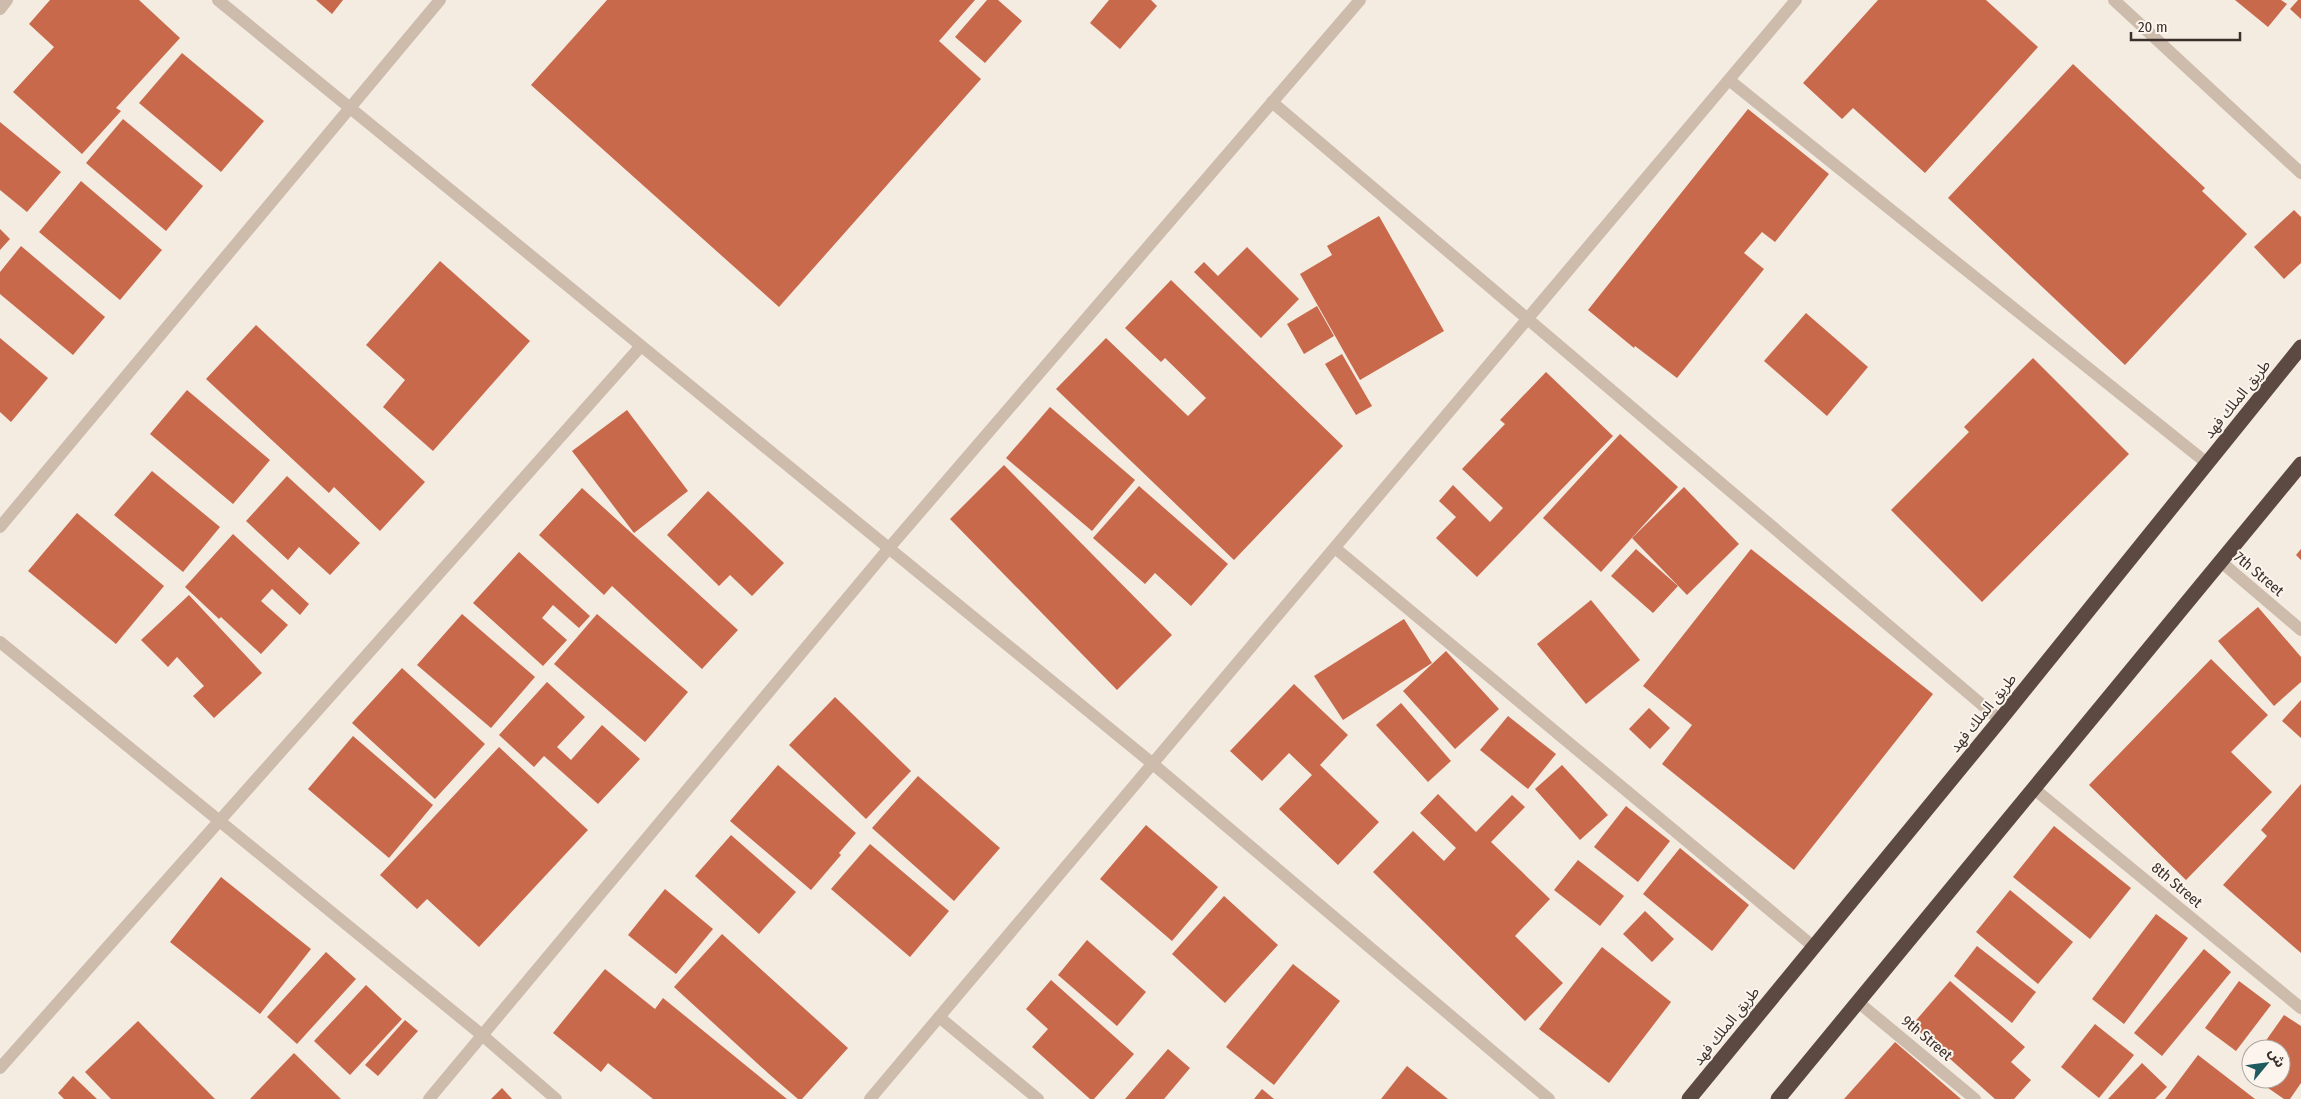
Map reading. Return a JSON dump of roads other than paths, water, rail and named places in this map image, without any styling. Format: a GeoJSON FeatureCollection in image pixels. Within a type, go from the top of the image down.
{"type":"FeatureCollection","features":[{"type":"Feature","properties":{"kind":"highway","name":"طريق الملك فهد"},"geometry":{"type":"LineString","coordinates":[[1688,1099],[2000,720],[2301,348]]}},
{"type":"Feature","properties":{"kind":"highway"},"geometry":{"type":"LineString","coordinates":[[1778,1099],[2301,464]]}},
{"type":"Feature","properties":{"kind":"street"},"geometry":{"type":"LineString","coordinates":[[0,9],[7,0]]}},
{"type":"Feature","properties":{"kind":"street"},"geometry":{"type":"LineString","coordinates":[[218,0],[1153,764],[1549,1099]]}},
{"type":"Feature","properties":{"kind":"street"},"geometry":{"type":"LineString","coordinates":[[0,527],[440,0]]}},
{"type":"Feature","properties":{"kind":"street"},"geometry":{"type":"LineString","coordinates":[[428,1099],[889,548],[1360,0]]}},
{"type":"Feature","properties":{"kind":"street"},"geometry":{"type":"LineString","coordinates":[[870,1099],[1796,0]]}},
{"type":"Feature","properties":{"kind":"street"},"geometry":{"type":"LineString","coordinates":[[2114,0],[2301,173]]}},
{"type":"Feature","properties":{"kind":"street"},"geometry":{"type":"LineString","coordinates":[[1729,80],[2208,464]]}},
{"type":"Feature","properties":{"kind":"street"},"geometry":{"type":"LineString","coordinates":[[1272,102],[2000,720]]}},
{"type":"Feature","properties":{"kind":"street"},"geometry":{"type":"LineString","coordinates":[[0,1068],[641,346]]}},
{"type":"Feature","properties":{"kind":"street"},"geometry":{"type":"LineString","coordinates":[[1335,548],[1814,946]]}},
{"type":"Feature","properties":{"kind":"street","name":"7th Street"},"geometry":{"type":"LineString","coordinates":[[2220,562],[2301,630]]}},
{"type":"Feature","properties":{"kind":"street"},"geometry":{"type":"LineString","coordinates":[[0,642],[482,1035],[556,1099]]}},
{"type":"Feature","properties":{"kind":"street","name":"8th Street"},"geometry":{"type":"LineString","coordinates":[[2033,788],[2301,1008]]}},
{"type":"Feature","properties":{"kind":"street","name":"9th Street"},"geometry":{"type":"LineString","coordinates":[[1858,1002],[1975,1099]]}},
{"type":"Feature","properties":{"kind":"street"},"geometry":{"type":"LineString","coordinates":[[939,1018],[1038,1099]]}}]}
